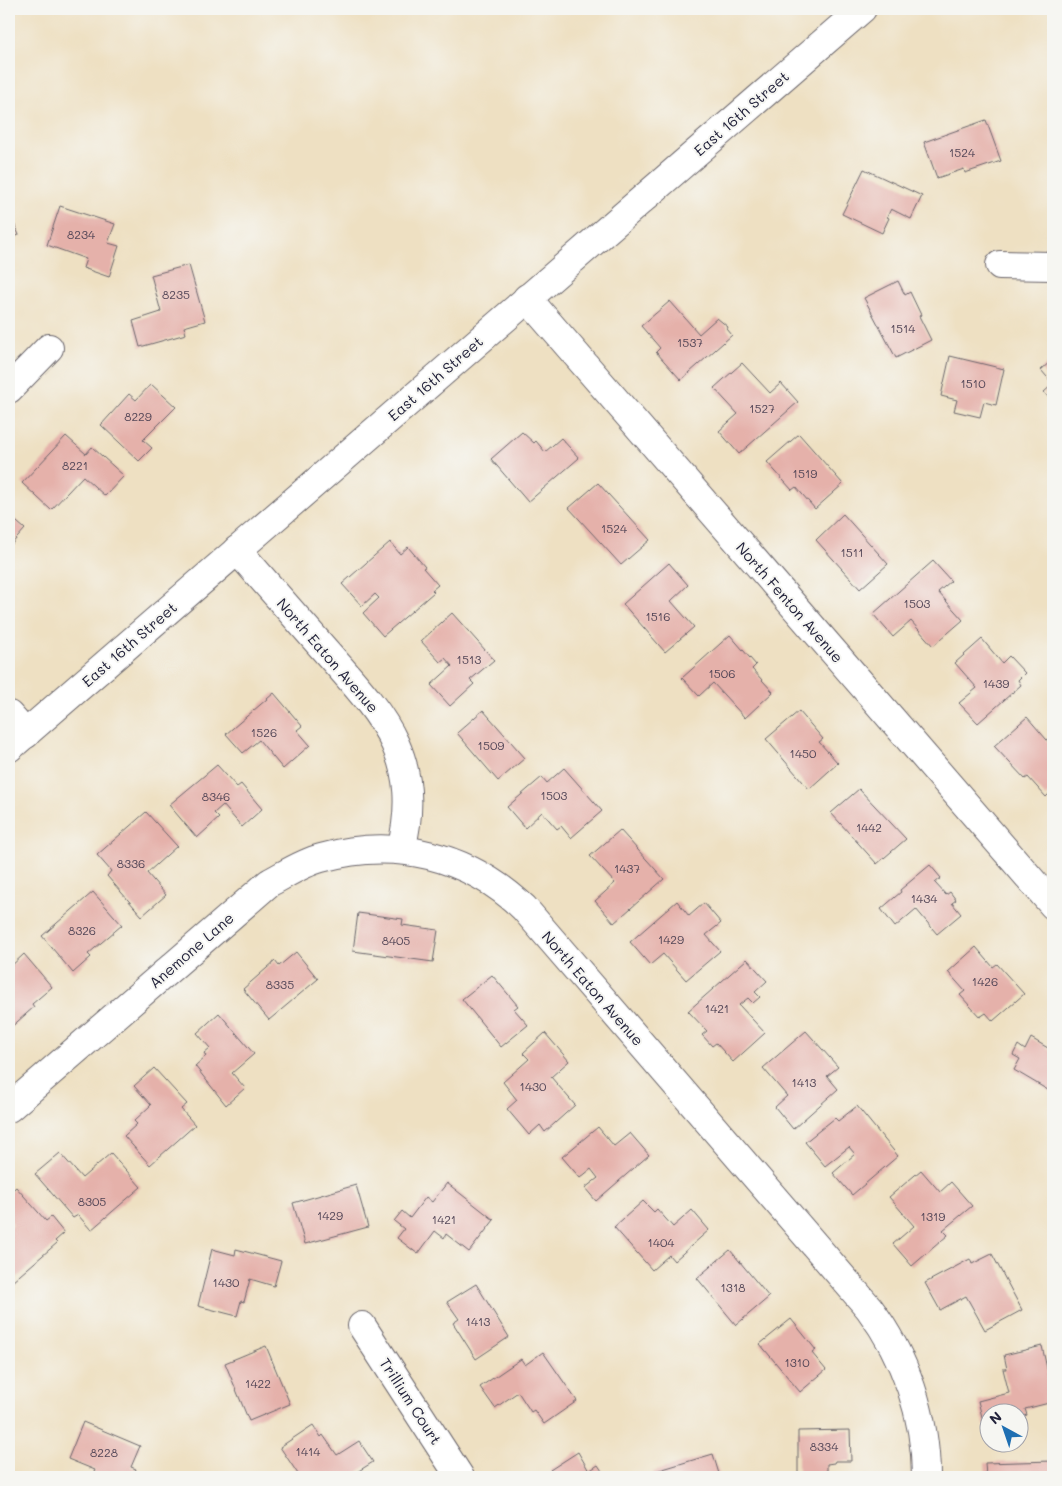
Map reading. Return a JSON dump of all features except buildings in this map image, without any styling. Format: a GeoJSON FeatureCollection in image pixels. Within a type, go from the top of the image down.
{"type":"FeatureCollection","features":[{"type":"Feature","properties":{"kind":"street","name":"East 16th Street"},"geometry":{"type":"LineString","coordinates":[[14,732],[237,550],[862,9]]}},
{"type":"Feature","properties":{"kind":"street"},"geometry":{"type":"LineString","coordinates":[[1000,264],[1053,266]]}},
{"type":"Feature","properties":{"kind":"street","name":"North Fenton Avenue"},"geometry":{"type":"LineString","coordinates":[[527,298],[1053,905]]}},
{"type":"Feature","properties":{"kind":"street"},"geometry":{"type":"LineString","coordinates":[[9,389],[49,348]]}},
{"type":"Feature","properties":{"kind":"street","name":"North Eaton Avenue"},"geometry":{"type":"LineString","coordinates":[[237,550],[371,703],[391,733],[400,756],[408,791],[408,815],[401,850],[435,856],[478,874],[507,893],[524,908],[869,1308],[892,1344],[914,1396],[923,1432],[926,1477]]}},
{"type":"Feature","properties":{"kind":"street","name":"Anemone Lane"},"geometry":{"type":"LineString","coordinates":[[9,1108],[269,883],[300,866],[321,858],[367,849],[401,850]]}},
{"type":"Feature","properties":{"kind":"street","name":"Trillium Court"},"geometry":{"type":"LineString","coordinates":[[362,1326],[460,1477]]}}]}
